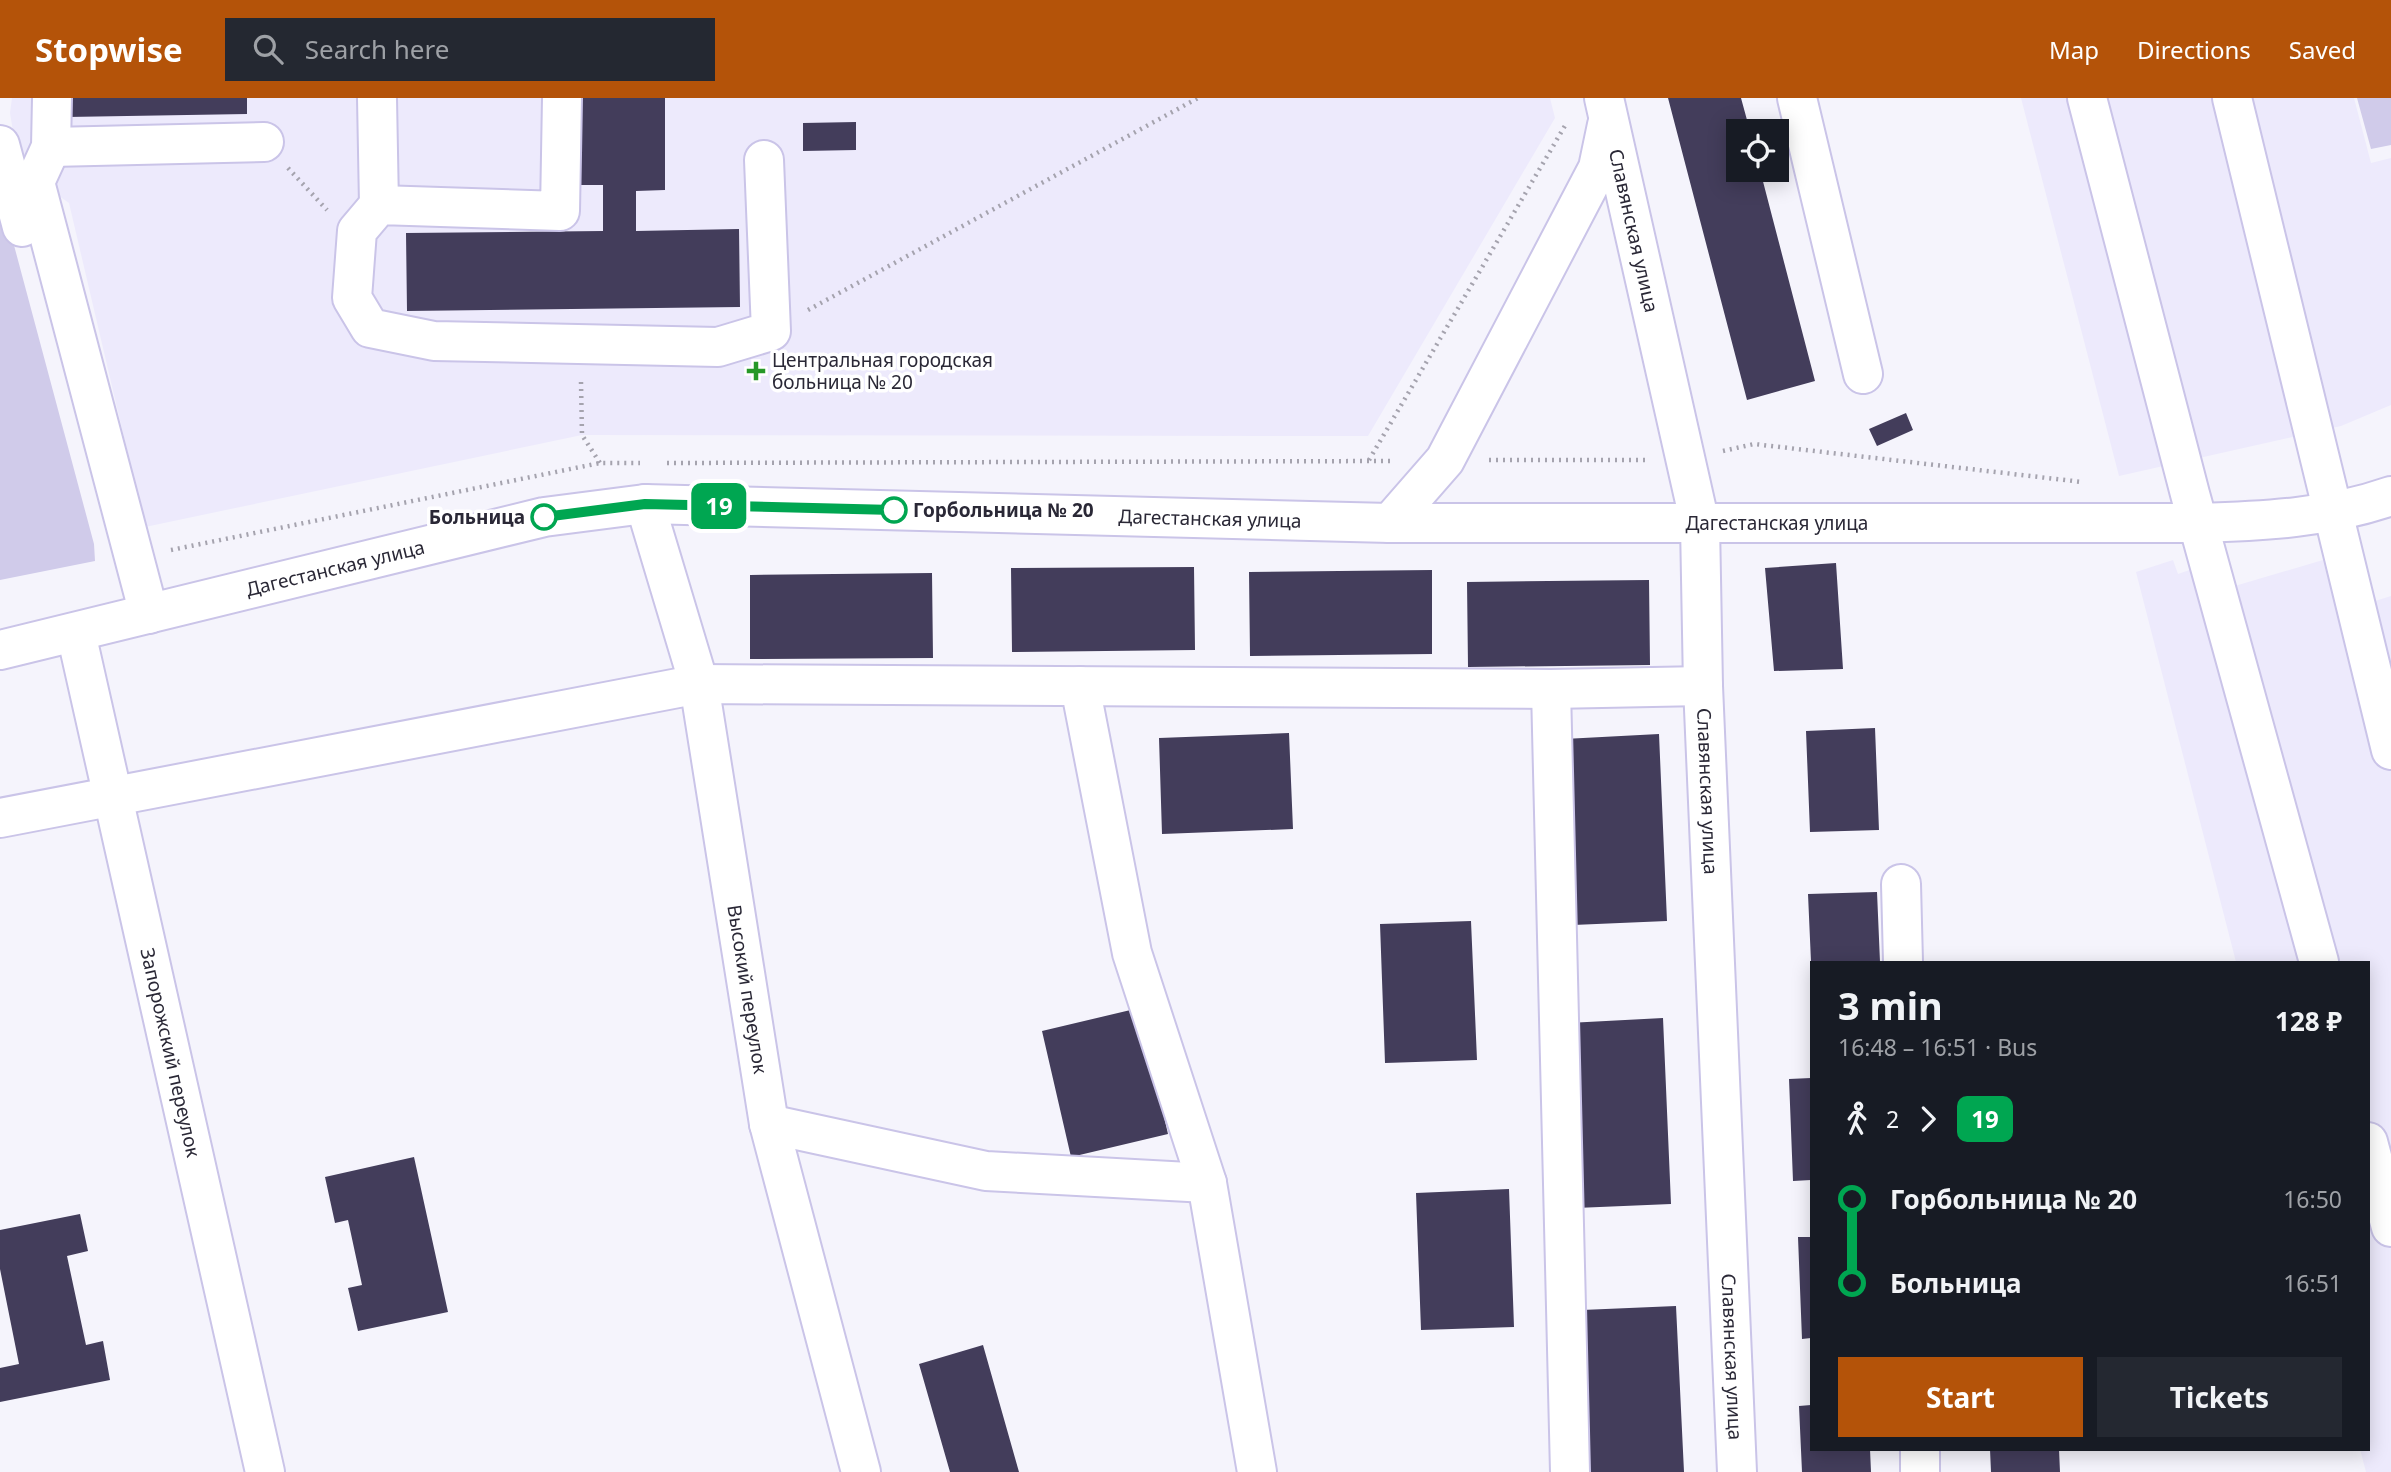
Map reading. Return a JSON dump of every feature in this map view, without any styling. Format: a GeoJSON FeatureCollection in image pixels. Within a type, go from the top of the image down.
{"type":"FeatureCollection","features":[{"type":"Feature","properties":{"kind":"street"},"geometry":{"type":"LineString","coordinates":[[52,98],[51,147],[35,182],[132,558],[149,614]]}},
{"type":"Feature","properties":{"kind":"street"},"geometry":{"type":"LineString","coordinates":[[377,98],[379,205],[357,231],[352,298],[370,328],[434,341],[718,347],[771,331],[764,160]]}},
{"type":"Feature","properties":{"kind":"street"},"geometry":{"type":"LineString","coordinates":[[379,205],[560,211],[562,98]]}},
{"type":"Feature","properties":{"kind":"street"},"geometry":{"type":"LineString","coordinates":[[1797,98],[1863,374]]}},
{"type":"Feature","properties":{"kind":"street"},"geometry":{"type":"LineString","coordinates":[[2087,98],[2319,961]]}},
{"type":"Feature","properties":{"kind":"street"},"geometry":{"type":"LineString","coordinates":[[2232,98],[2391,750]]}},
{"type":"Feature","properties":{"kind":"street","name":"Славянская улица"},"geometry":{"type":"LineString","coordinates":[[1390,523],[1445,460],[1598,168],[1606,108]]}},
{"type":"Feature","properties":{"kind":"street","name":"Славянская улица"},"geometry":{"type":"LineString","coordinates":[[1606,108],[1700,524],[1703,686],[1737,1472]]}},
{"type":"Feature","properties":{"kind":"street"},"geometry":{"type":"LineString","coordinates":[[51,147],[264,142]]}},
{"type":"Feature","properties":{"kind":"street"},"geometry":{"type":"LineString","coordinates":[[0,145],[78,437],[107,459]]}},
{"type":"Feature","properties":{"kind":"street","name":"Дагестанская улица"},"geometry":{"type":"LineString","coordinates":[[0,650],[544,517],[645,504],[1390,523],[2199,523],[2267,521],[2333,513],[2391,496]]}},
{"type":"Feature","properties":{"kind":"street","name":"Высокий переулок"},"geometry":{"type":"LineString","coordinates":[[645,504],[699,684],[769,1124],[861,1472]]}},
{"type":"Feature","properties":{"kind":"street","name":"Запорожский переулок"},"geometry":{"type":"LineString","coordinates":[[76,633],[265,1472]]}},
{"type":"Feature","properties":{"kind":"street"},"geometry":{"type":"LineString","coordinates":[[0,818],[699,684],[1551,689],[1703,686]]}},
{"type":"Feature","properties":{"kind":"street"},"geometry":{"type":"LineString","coordinates":[[1080,686],[1132,953],[1207,1182],[1257,1472]]}},
{"type":"Feature","properties":{"kind":"street"},"geometry":{"type":"LineString","coordinates":[[1551,689],[1570,1472]]}},
{"type":"Feature","properties":{"kind":"street"},"geometry":{"type":"LineString","coordinates":[[1901,884],[1903,961]]}},
{"type":"Feature","properties":{"kind":"street"},"geometry":{"type":"LineString","coordinates":[[769,1124],[986,1171],[1207,1182]]}},
{"type":"Feature","properties":{"kind":"street"},"geometry":{"type":"LineString","coordinates":[[2370,1149],[2391,1227]]}},
{"type":"Feature","properties":{"kind":"street"},"geometry":{"type":"LineString","coordinates":[[1920,1451],[1920,1472]]}},
{"type":"Feature","properties":{"kind":"path"},"geometry":{"type":"LineString","coordinates":[[771,331],[1198,98]]}},
{"type":"Feature","properties":{"kind":"path"},"geometry":{"type":"LineString","coordinates":[[1368,461],[1570,117]]}},
{"type":"Feature","properties":{"kind":"path"},"geometry":{"type":"LineString","coordinates":[[264,142],[323,207]]}},
{"type":"Feature","properties":{"kind":"path"},"geometry":{"type":"LineString","coordinates":[[580,345],[582,435],[600,463]]}},
{"type":"Feature","properties":{"kind":"path"},"geometry":{"type":"LineString","coordinates":[[656,463],[1686,460],[1754,444],[2095,483]]}},
{"type":"Feature","properties":{"kind":"path"},"geometry":{"type":"LineString","coordinates":[[132,558],[600,463],[642,463]]}},
{"type":"Feature","properties":{"kind":"shaded area","name":"Центральная городская больница № 20"},"geometry":{"type":"Polygon","coordinates":[[[12,98],[1550,98],[1555,118],[1368,436],[582,435],[145,527],[69,203],[19,168],[10,113],[12,98]]]}},
{"type":"Feature","properties":{"kind":"shaded area"},"geometry":{"type":"Polygon","coordinates":[[[2021,98],[2354,98],[2371,163],[2391,158],[2391,405],[2341,426],[2119,476],[2021,98]]]}},
{"type":"Feature","properties":{"kind":"shaded area"},"geometry":{"type":"Polygon","coordinates":[[[2357,98],[2391,98],[2391,145],[2371,149],[2357,98]]]}},
{"type":"Feature","properties":{"kind":"shaded area"},"geometry":{"type":"Polygon","coordinates":[[[0,193],[94,544],[95,561],[0,580],[0,193]]]}},
{"type":"Feature","properties":{"kind":"shaded area"},"geometry":{"type":"Polygon","coordinates":[[[2173,560],[2178,574],[2204,565],[2211,593],[2323,560],[2337,613],[2391,596],[2391,1472],[2366,1472],[2361,1451],[2370,1451],[2370,961],[2236,961],[2136,572],[2173,560]]]}},
{"type":"Feature","properties":{"kind":"building"},"geometry":{"type":"Polygon","coordinates":[[[67,98],[247,98],[247,114],[67,117],[67,98]]]}},
{"type":"Feature","properties":{"kind":"building"},"geometry":{"type":"Polygon","coordinates":[[[579,98],[665,98],[665,190],[636,191],[636,231],[739,229],[740,307],[407,311],[406,233],[603,231],[603,185],[579,185],[579,98]]]}},
{"type":"Feature","properties":{"kind":"building"},"geometry":{"type":"Polygon","coordinates":[[[1668,98],[1741,98],[1747,119],[1726,119],[1726,182],[1763,182],[1815,381],[1747,400],[1668,98]]]}},
{"type":"Feature","properties":{"kind":"building"},"geometry":{"type":"Polygon","coordinates":[[[856,122],[856,150],[803,151],[803,123],[856,122]]]}},
{"type":"Feature","properties":{"kind":"building"},"geometry":{"type":"Polygon","coordinates":[[[1906,413],[1913,430],[1877,446],[1869,429],[1906,413]]]}},
{"type":"Feature","properties":{"kind":"building"},"geometry":{"type":"Polygon","coordinates":[[[1836,563],[1843,669],[1774,671],[1765,568],[1836,563]]]}},
{"type":"Feature","properties":{"kind":"building"},"geometry":{"type":"Polygon","coordinates":[[[1194,567],[1195,650],[1012,652],[1011,568],[1194,567]]]}},
{"type":"Feature","properties":{"kind":"building"},"geometry":{"type":"Polygon","coordinates":[[[1432,570],[1432,654],[1250,656],[1249,572],[1432,570]]]}},
{"type":"Feature","properties":{"kind":"building"},"geometry":{"type":"Polygon","coordinates":[[[932,573],[933,658],[750,659],[750,575],[932,573]]]}},
{"type":"Feature","properties":{"kind":"building"},"geometry":{"type":"Polygon","coordinates":[[[1649,580],[1650,665],[1468,667],[1467,582],[1649,580]]]}},
{"type":"Feature","properties":{"kind":"building"},"geometry":{"type":"Polygon","coordinates":[[[1875,728],[1879,830],[1810,832],[1806,731],[1875,728]]]}},
{"type":"Feature","properties":{"kind":"building"},"geometry":{"type":"Polygon","coordinates":[[[1289,733],[1293,829],[1162,834],[1159,738],[1289,733]]]}},
{"type":"Feature","properties":{"kind":"building"},"geometry":{"type":"Polygon","coordinates":[[[1659,734],[1667,921],[1573,925],[1564,739],[1659,734]]]}},
{"type":"Feature","properties":{"kind":"building"},"geometry":{"type":"Polygon","coordinates":[[[1877,892],[1880,961],[1811,961],[1808,894],[1877,892]]]}},
{"type":"Feature","properties":{"kind":"building"},"geometry":{"type":"Polygon","coordinates":[[[1471,921],[1477,1060],[1385,1063],[1380,924],[1471,921]]]}},
{"type":"Feature","properties":{"kind":"building"},"geometry":{"type":"Polygon","coordinates":[[[1139,1008],[1168,1134],[1071,1157],[1042,1031],[1139,1008]]]}},
{"type":"Feature","properties":{"kind":"building"},"geometry":{"type":"Polygon","coordinates":[[[1663,1018],[1671,1204],[1576,1208],[1568,1023],[1663,1018]]]}},
{"type":"Feature","properties":{"kind":"building"},"geometry":{"type":"Polygon","coordinates":[[[1810,1078],[1810,1180],[1793,1181],[1789,1079],[1810,1078]]]}},
{"type":"Feature","properties":{"kind":"building"},"geometry":{"type":"Polygon","coordinates":[[[414,1157],[448,1312],[358,1331],[348,1288],[362,1285],[348,1220],[335,1223],[325,1177],[414,1157]]]}},
{"type":"Feature","properties":{"kind":"building"},"geometry":{"type":"Polygon","coordinates":[[[1509,1189],[1514,1327],[1421,1330],[1416,1193],[1509,1189]]]}},
{"type":"Feature","properties":{"kind":"building"},"geometry":{"type":"Polygon","coordinates":[[[80,1214],[88,1251],[67,1256],[86,1345],[103,1341],[110,1380],[0,1402],[0,1368],[19,1364],[0,1269],[0,1230],[80,1214]]]}},
{"type":"Feature","properties":{"kind":"building"},"geometry":{"type":"Polygon","coordinates":[[[1798,1237],[1810,1237],[1810,1338],[1802,1339],[1798,1237]]]}},
{"type":"Feature","properties":{"kind":"building"},"geometry":{"type":"Polygon","coordinates":[[[1676,1306],[1684,1472],[1589,1472],[1582,1310],[1676,1306]]]}},
{"type":"Feature","properties":{"kind":"building"},"geometry":{"type":"Polygon","coordinates":[[[983,1345],[1019,1472],[950,1472],[919,1364],[983,1345]]]}},
{"type":"Feature","properties":{"kind":"building"},"geometry":{"type":"Polygon","coordinates":[[[1810,1405],[1810,1451],[1870,1451],[1871,1472],[1802,1472],[1799,1406],[1810,1405]]]}},
{"type":"Feature","properties":{"kind":"building"},"geometry":{"type":"Polygon","coordinates":[[[1990,1451],[2059,1451],[2060,1472],[1991,1472],[1990,1451]]]}},
{"type":"Feature","properties":{"kind":"bus line","name":"19"},"geometry":{"type":"LineString","coordinates":[[544,517],[645,504],[894,510]]}},
{"type":"Feature","properties":{"kind":"place","name":"Центральная городская больница № 20"},"geometry":{"type":"Point","coordinates":[756,371]}},
{"type":"Feature","properties":{"kind":"place","name":"Горбольница № 20"},"geometry":{"type":"Point","coordinates":[894,510]}},
{"type":"Feature","properties":{"kind":"place","name":"Больница"},"geometry":{"type":"Point","coordinates":[544,517]}}]}
